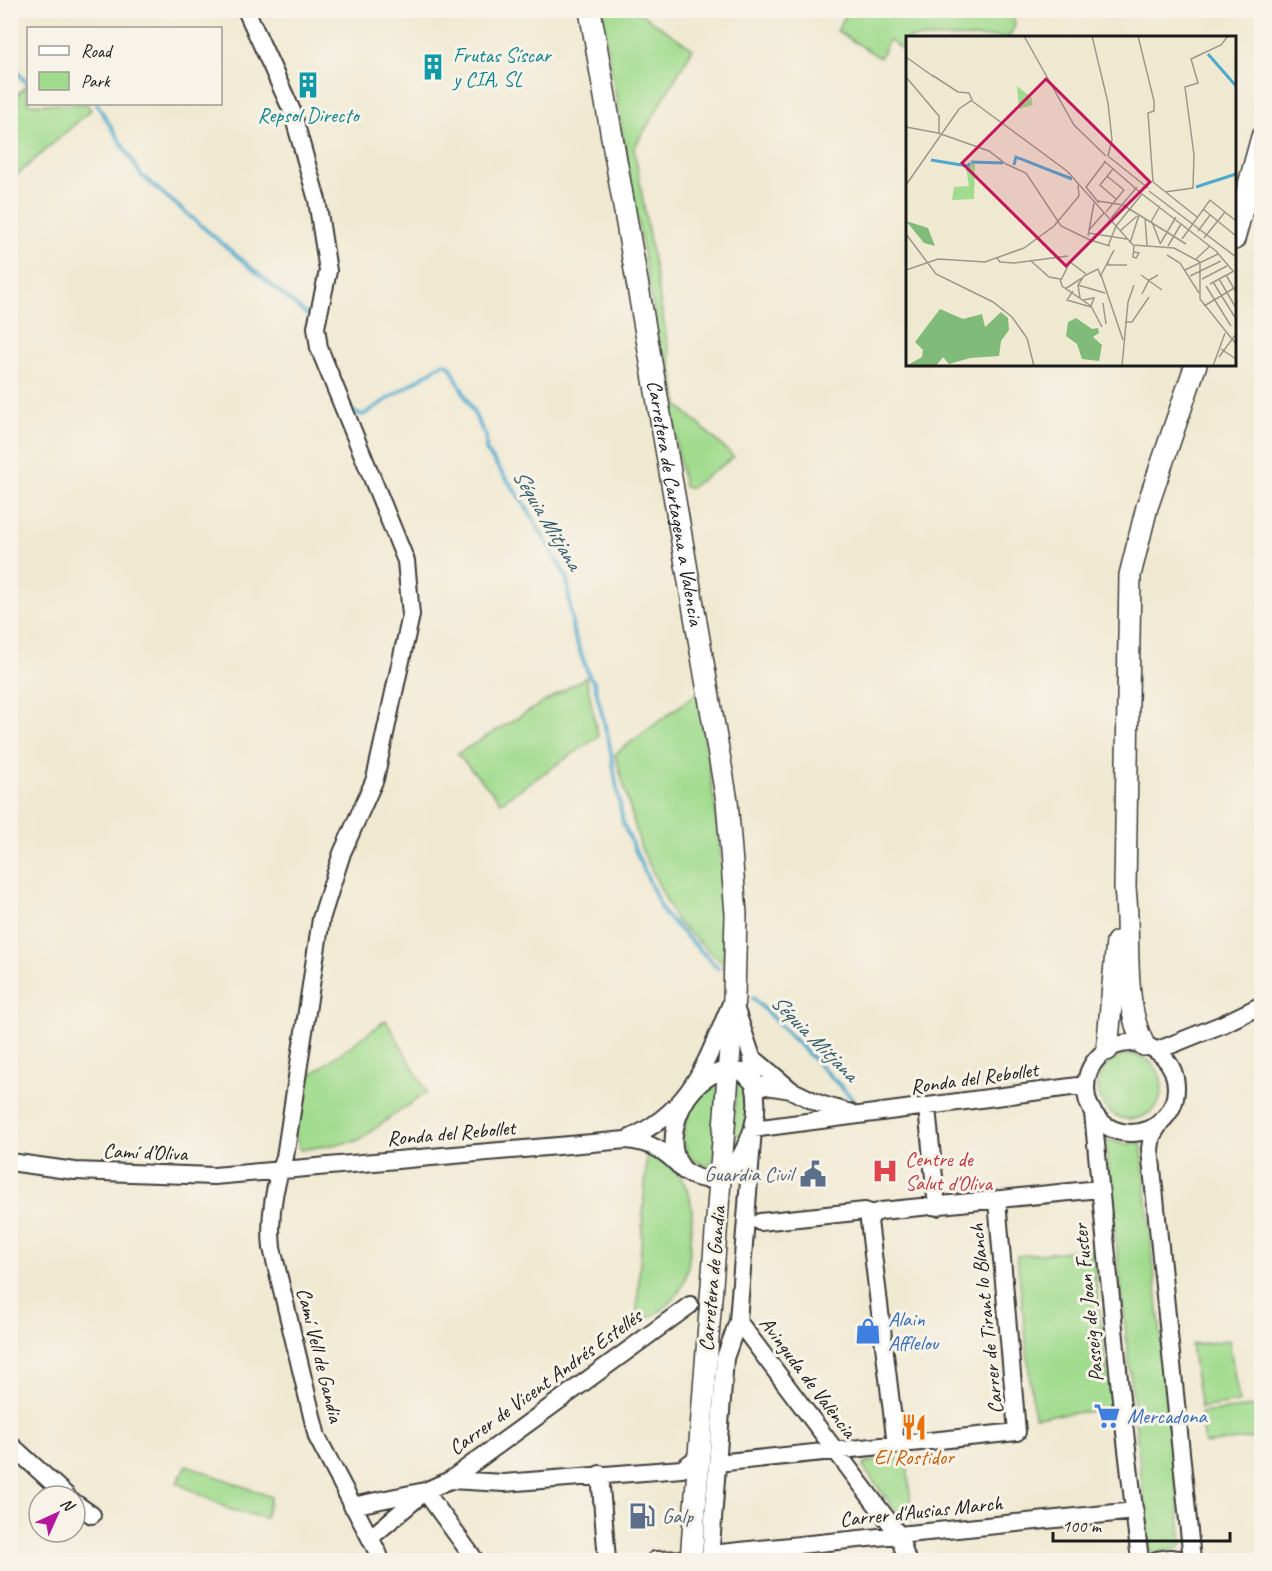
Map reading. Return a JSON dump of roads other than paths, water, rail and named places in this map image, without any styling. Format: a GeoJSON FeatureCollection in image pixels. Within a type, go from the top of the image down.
{"type":"FeatureCollection","features":[{"type":"Feature","properties":{"kind":"main road","name":"Carretera de Cartagena a Valencia"},"geometry":{"type":"LineString","coordinates":[[590,10],[727,801],[736,914],[734,997]]}},
{"type":"Feature","properties":{"kind":"main road"},"geometry":{"type":"LineString","coordinates":[[1236,232],[1262,137]]}},
{"type":"Feature","properties":{"kind":"main road"},"geometry":{"type":"LineString","coordinates":[[1150,1048],[1132,1019],[1125,888],[1130,575],[1147,507],[1195,366]]}},
{"type":"Feature","properties":{"kind":"main road"},"geometry":{"type":"LineString","coordinates":[[1107,1050],[1119,916],[1125,888]]}},
{"type":"Feature","properties":{"kind":"main road","name":"Carretera de Gandia"},"geometry":{"type":"LineString","coordinates":[[701,1558],[720,1177],[734,997]]}},
{"type":"Feature","properties":{"kind":"street","name":"Camí Vell de Gandia"},"geometry":{"type":"LineString","coordinates":[[246,10],[292,111],[317,200],[327,271],[316,327],[319,348],[406,561],[411,615],[375,779],[342,853],[321,919],[285,1157],[279,1172],[272,1217],[272,1248],[310,1415],[327,1459],[379,1555]]}},
{"type":"Feature","properties":{"kind":"street"},"geometry":{"type":"LineString","coordinates":[[734,997],[740,1024],[752,1057],[791,1090]]}},
{"type":"Feature","properties":{"kind":"street"},"geometry":{"type":"LineString","coordinates":[[734,997],[715,1043],[687,1096],[674,1129],[676,1152],[684,1171],[703,1179],[720,1177],[737,1162],[753,1129]]}},
{"type":"Feature","properties":{"kind":"street"},"geometry":{"type":"LineString","coordinates":[[1162,1120],[1151,1128],[1126,1133],[1102,1122],[1093,1113],[1086,1095],[1089,1071],[1096,1059],[1107,1050],[1119,1045],[1150,1048],[1224,1024],[1262,1005]]}},
{"type":"Feature","properties":{"kind":"street"},"geometry":{"type":"LineString","coordinates":[[1150,1048],[1166,1060],[1176,1084],[1170,1110],[1152,1136],[1150,1149],[1192,1560]]}},
{"type":"Feature","properties":{"kind":"street","name":"Avinguda de València"},"geometry":{"type":"LineString","coordinates":[[752,1057],[756,1112],[738,1321],[899,1536],[907,1560]]}},
{"type":"Feature","properties":{"kind":"street","name":"Ronda del Rebollet"},"geometry":{"type":"LineString","coordinates":[[626,1140],[658,1123],[707,1076],[728,1070]]}},
{"type":"Feature","properties":{"kind":"street"},"geometry":{"type":"LineString","coordinates":[[728,1070],[743,1072],[754,1084]]}},
{"type":"Feature","properties":{"kind":"street","name":"Ronda del Rebollet"},"geometry":{"type":"LineString","coordinates":[[754,1084],[791,1090],[840,1111],[868,1114]]}},
{"type":"Feature","properties":{"kind":"street","name":"Ronda del Rebollet"},"geometry":{"type":"LineString","coordinates":[[753,1129],[927,1108],[1086,1085]]}},
{"type":"Feature","properties":{"kind":"street"},"geometry":{"type":"LineString","coordinates":[[927,1108],[937,1207]]}},
{"type":"Feature","properties":{"kind":"street","name":"Passeig de Joan Fuster"},"geometry":{"type":"LineString","coordinates":[[1093,1113],[1099,1190],[1140,1560]]}},
{"type":"Feature","properties":{"kind":"street","name":"Ronda del Rebollet"},"geometry":{"type":"LineString","coordinates":[[279,1172],[626,1140],[644,1142],[665,1152],[684,1171]]}},
{"type":"Feature","properties":{"kind":"street","name":"Camí d’Oliva"},"geometry":{"type":"LineString","coordinates":[[10,1162],[75,1171],[146,1176],[214,1176],[279,1172]]}},
{"type":"Feature","properties":{"kind":"street"},"geometry":{"type":"LineString","coordinates":[[450,1480],[504,1483],[682,1469],[707,1460],[896,1445],[869,1221],[873,1214],[881,1211],[1099,1190]]}},
{"type":"Feature","properties":{"kind":"street","name":"Carrer de Tirant lo Blanch"},"geometry":{"type":"LineString","coordinates":[[896,1445],[1017,1432],[1019,1428],[997,1201]]}},
{"type":"Feature","properties":{"kind":"street"},"geometry":{"type":"LineString","coordinates":[[759,1222],[865,1211],[873,1214]]}},
{"type":"Feature","properties":{"kind":"street","name":"Carrer de Vicent Andrés Estellés"},"geometry":{"type":"LineString","coordinates":[[352,1506],[425,1491],[450,1480],[690,1305]]}},
{"type":"Feature","properties":{"kind":"street","name":"Carretera de Gandia"},"geometry":{"type":"LineString","coordinates":[[707,1460],[725,1358],[738,1321]]}},
{"type":"Feature","properties":{"kind":"street"},"geometry":{"type":"LineString","coordinates":[[10,1444],[54,1484]]}},
{"type":"Feature","properties":{"kind":"street"},"geometry":{"type":"LineString","coordinates":[[600,1474],[607,1560]]}},
{"type":"Feature","properties":{"kind":"street"},"geometry":{"type":"LineString","coordinates":[[425,1491],[475,1560]]}},
{"type":"Feature","properties":{"kind":"street","name":"Carrer de Vicent Andrés Estellés"},"geometry":{"type":"LineString","coordinates":[[370,1538],[425,1491]]}},
{"type":"Feature","properties":{"kind":"street"},"geometry":{"type":"LineString","coordinates":[[87,1511],[92,1515]]}},
{"type":"Feature","properties":{"kind":"street","name":"Carrer d'Ausias March"},"geometry":{"type":"LineString","coordinates":[[655,1560],[701,1558],[1135,1511]]}},
{"type":"Feature","properties":{"kind":"street"},"geometry":{"type":"LineString","coordinates":[[1157,1560],[1170,1558],[1186,1560]]}},
{"type":"Feature","properties":{"kind":"waterway","name":"Séquia Mitjana"},"geometry":{"type":"LineString","coordinates":[[10,65],[27,83]]}},
{"type":"Feature","properties":{"kind":"waterway","name":"Séquia Mitjana"},"geometry":{"type":"LineString","coordinates":[[98,105],[141,175],[307,315]]}},
{"type":"Feature","properties":{"kind":"waterway","name":"Séquia Mitjana"},"geometry":{"type":"LineString","coordinates":[[351,408],[355,413],[363,415],[444,363],[450,366],[486,437],[486,450],[525,505],[567,578],[573,632],[589,676],[594,682],[609,742],[623,823],[664,914],[718,968]]}},
{"type":"Feature","properties":{"kind":"waterway","name":"Séquia Mitjana"},"geometry":{"type":"LineString","coordinates":[[753,998],[853,1099]]}},
{"type":"Feature","properties":{"kind":"place","name":"Frutas Síscar y CIA, SL"},"geometry":{"type":"Point","coordinates":[433,67]}},
{"type":"Feature","properties":{"kind":"place","name":"Repsol Directo"},"geometry":{"type":"Point","coordinates":[308,85]}},
{"type":"Feature","properties":{"kind":"place","name":"Centre de Salut d'Oliva"},"geometry":{"type":"Point","coordinates":[885,1171]}},
{"type":"Feature","properties":{"kind":"place","name":"Guardia Civil"},"geometry":{"type":"Point","coordinates":[813,1174]}},
{"type":"Feature","properties":{"kind":"place","name":"Alain Afflelou"},"geometry":{"type":"Point","coordinates":[868,1331]}},
{"type":"Feature","properties":{"kind":"place","name":"Mercadona"},"geometry":{"type":"Point","coordinates":[1107,1416]}},
{"type":"Feature","properties":{"kind":"place","name":"El Rostidor"},"geometry":{"type":"Point","coordinates":[914,1427]}},
{"type":"Feature","properties":{"kind":"place","name":"Galp"},"geometry":{"type":"Point","coordinates":[642,1516]}}]}
